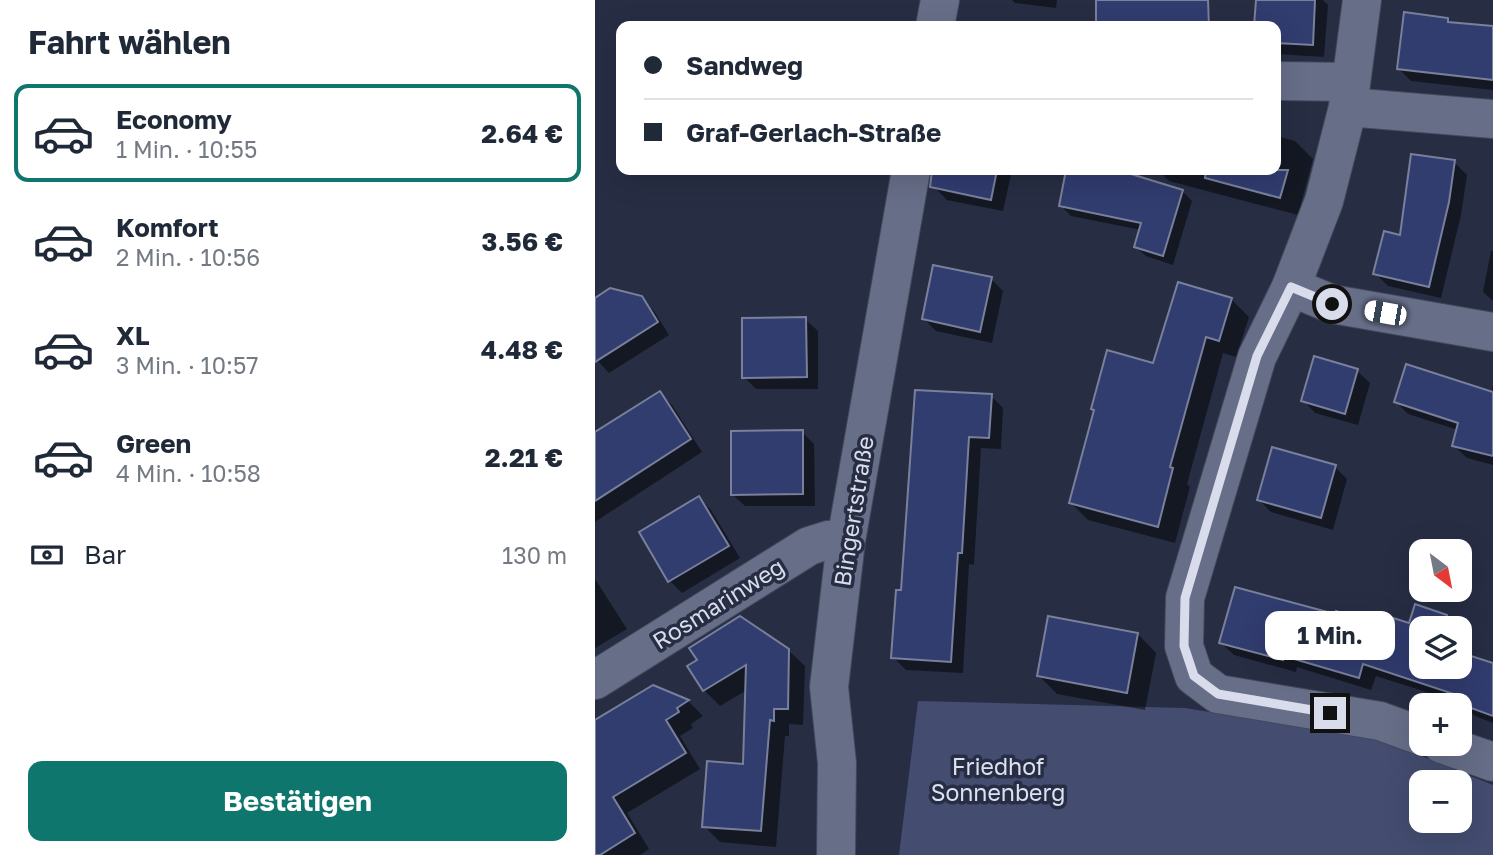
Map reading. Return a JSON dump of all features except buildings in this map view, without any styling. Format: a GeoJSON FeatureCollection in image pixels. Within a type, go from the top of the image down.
{"type":"FeatureCollection","features":[{"type":"Feature","properties":{"kind":"street"},"geometry":{"type":"LineString","coordinates":[[936,21],[940,0]]}},
{"type":"Feature","properties":{"kind":"street"},"geometry":{"type":"LineString","coordinates":[[1362,0],[1349,94],[1324,201],[1291,287],[1257,356],[1185,598],[1184,646],[1194,676],[1218,694],[1381,721],[1409,732]]}},
{"type":"Feature","properties":{"kind":"street"},"geometry":{"type":"LineString","coordinates":[[1281,81],[1493,119]]}},
{"type":"Feature","properties":{"kind":"street","name":"Bingertstraße"},"geometry":{"type":"LineString","coordinates":[[836,855],[837,763],[829,687],[845,541],[910,175]]}},
{"type":"Feature","properties":{"kind":"street"},"geometry":{"type":"LineString","coordinates":[[1291,287],[1332,304],[1493,332]]}},
{"type":"Feature","properties":{"kind":"street","name":"Rosmarinweg"},"geometry":{"type":"LineString","coordinates":[[595,680],[809,546],[828,540],[845,541]]}},
{"type":"Feature","properties":{"kind":"street"},"geometry":{"type":"LineString","coordinates":[[1472,755],[1493,762]]}},
{"type":"Feature","properties":{"kind":"green space","name":"Friedhof Sonnenberg"},"geometry":{"type":"Polygon","coordinates":[[[918,701],[1185,708],[1385,741],[1409,751],[1409,756],[1422,756],[1456,770],[1409,770],[1409,833],[1472,833],[1472,776],[1493,785],[1493,855],[899,855],[918,701]]]}},
{"type":"Feature","properties":{"kind":"route"},"geometry":{"type":"LineString","coordinates":[[1330,713],[1218,694],[1194,676],[1184,646],[1185,598],[1257,356],[1291,287],[1332,304]]}}]}
